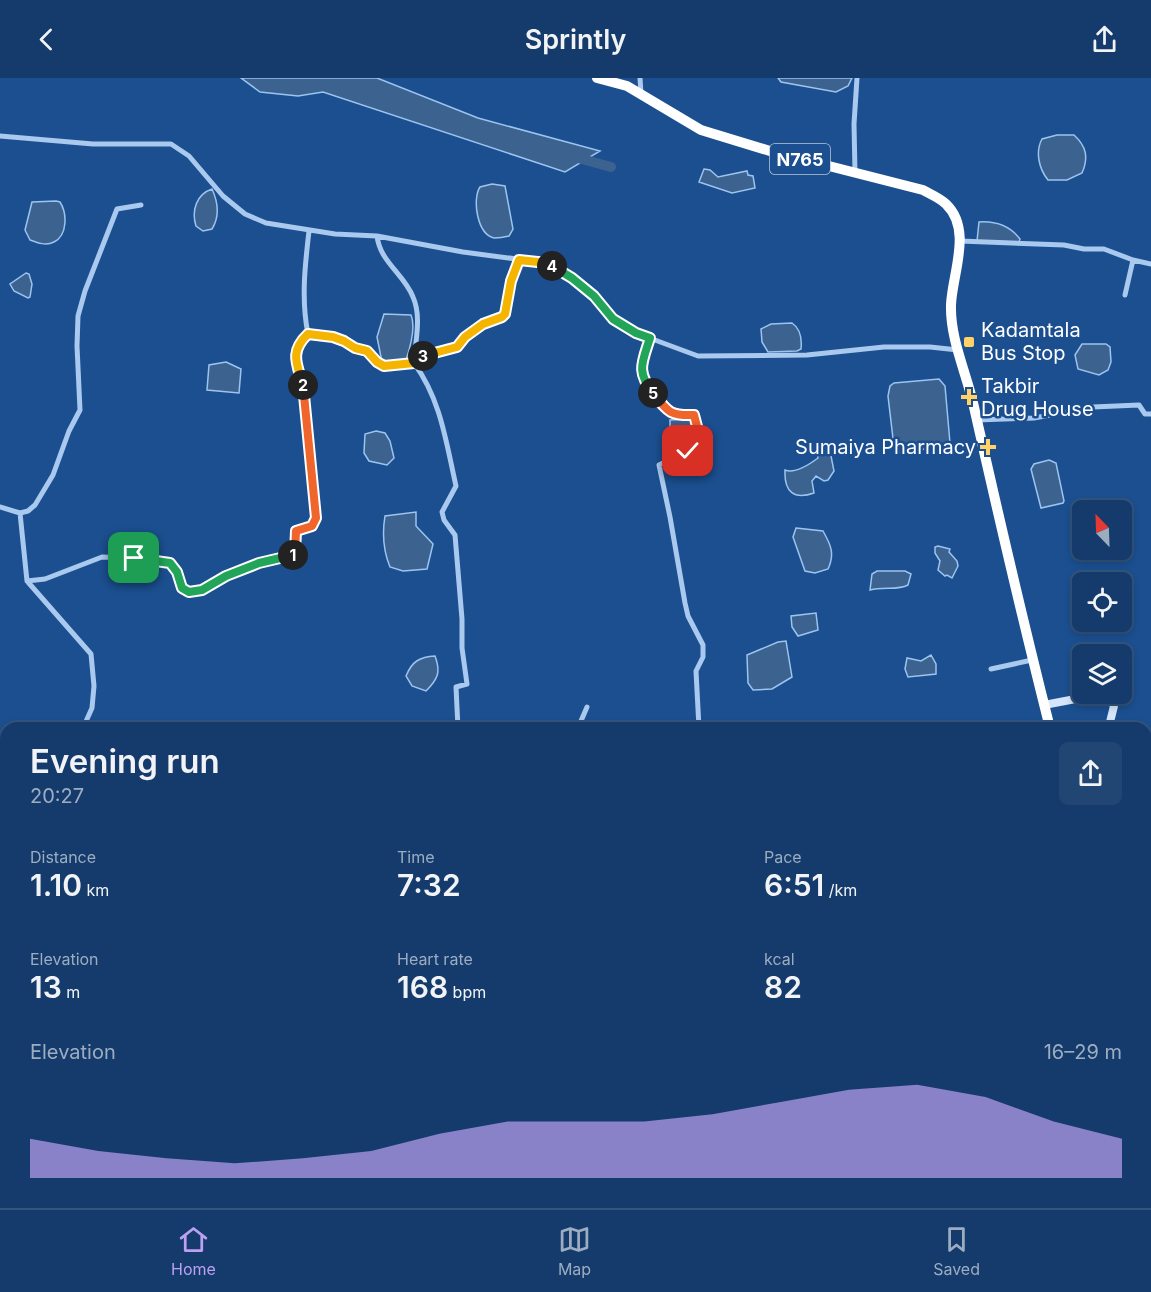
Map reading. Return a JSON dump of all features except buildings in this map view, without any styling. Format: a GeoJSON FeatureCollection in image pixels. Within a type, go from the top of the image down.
{"type":"FeatureCollection","features":[{"type":"Feature","properties":{"kind":"highway","name":"N765"},"geometry":{"type":"LineString","coordinates":[[597,78],[627,86],[701,130],[770,151],[923,190],[942,201],[958,221],[957,267],[951,304],[953,326],[1048,722]]}},
{"type":"Feature","properties":{"kind":"street"},"geometry":{"type":"LineString","coordinates":[[640,78],[641,93]]}},
{"type":"Feature","properties":{"kind":"street"},"geometry":{"type":"LineString","coordinates":[[855,173],[854,124],[857,78]]}},
{"type":"Feature","properties":{"kind":"street"},"geometry":{"type":"LineString","coordinates":[[0,136],[93,144],[171,144],[189,156],[224,196],[245,214],[266,223],[309,231],[377,236],[547,263],[572,278],[594,296],[613,319],[636,333],[698,356],[807,355],[884,347],[930,347],[958,350]]}},
{"type":"Feature","properties":{"kind":"street"},"geometry":{"type":"LineString","coordinates":[[0,507],[20,513],[28,511],[35,505],[53,475],[69,431],[80,410],[78,316],[84,291],[117,209],[141,205]]}},
{"type":"Feature","properties":{"kind":"street"},"geometry":{"type":"LineString","coordinates":[[308,334],[304,311],[309,231]]}},
{"type":"Feature","properties":{"kind":"street"},"geometry":{"type":"LineString","coordinates":[[377,236],[382,255],[410,289],[414,298],[418,317],[414,362],[436,401],[456,486],[442,512],[444,520],[455,535],[462,648],[467,674],[467,684],[456,687],[458,722]]}},
{"type":"Feature","properties":{"kind":"street"},"geometry":{"type":"LineString","coordinates":[[958,241],[1064,245],[1084,249],[1104,249],[1151,264]]}},
{"type":"Feature","properties":{"kind":"street"},"geometry":{"type":"LineString","coordinates":[[308,334],[333,337],[344,341],[355,348],[367,351],[384,366],[414,362],[427,355],[457,347],[465,337],[483,324],[505,314],[511,281],[519,260]]}},
{"type":"Feature","properties":{"kind":"street"},"geometry":{"type":"LineString","coordinates":[[1125,295],[1133,260]]}},
{"type":"Feature","properties":{"kind":"street"},"geometry":{"type":"LineString","coordinates":[[27,581],[45,579],[102,557],[134,558],[170,563],[177,572],[182,588],[189,592],[202,590],[226,576],[259,563],[295,553],[296,531],[312,526],[316,518],[303,383],[297,371],[296,355],[300,342],[308,334]]}},
{"type":"Feature","properties":{"kind":"street"},"geometry":{"type":"LineString","coordinates":[[650,338],[641,367],[644,382],[670,413],[679,416],[694,415],[699,434],[697,444],[688,451],[659,465],[688,616],[703,645],[703,657],[696,671],[699,722]]}},
{"type":"Feature","properties":{"kind":"street"},"geometry":{"type":"LineString","coordinates":[[977,420],[1034,418],[1093,407],[1139,405],[1145,414],[1151,414]]}},
{"type":"Feature","properties":{"kind":"street"},"geometry":{"type":"LineString","coordinates":[[20,513],[27,581],[91,654],[94,686],[92,708],[86,722]]}},
{"type":"Feature","properties":{"kind":"street"},"geometry":{"type":"LineString","coordinates":[[991,669],[1032,660]]}},
{"type":"Feature","properties":{"kind":"street"},"geometry":{"type":"LineString","coordinates":[[1044,705],[1086,698],[1110,700],[1114,706],[1110,722]]}},
{"type":"Feature","properties":{"kind":"street"},"geometry":{"type":"LineString","coordinates":[[581,722],[587,707]]}},
{"type":"Feature","properties":{"kind":"water"},"geometry":{"type":"Polygon","coordinates":[[[241,78],[377,78],[478,118],[600,151],[565,172],[323,92],[298,96],[260,92],[241,78]]]}},
{"type":"Feature","properties":{"kind":"water"},"geometry":{"type":"Polygon","coordinates":[[[778,78],[852,78],[848,86],[836,92],[781,82],[778,78]]]}},
{"type":"Feature","properties":{"kind":"water"},"geometry":{"type":"Polygon","coordinates":[[[1057,135],[1074,135],[1085,152],[1082,173],[1067,180],[1048,180],[1039,160],[1042,139],[1057,135]]]}},
{"type":"Feature","properties":{"kind":"water"},"geometry":{"type":"Polygon","coordinates":[[[704,169],[710,170],[718,177],[747,171],[748,175],[753,176],[755,188],[732,193],[699,182],[704,169]]]}},
{"type":"Feature","properties":{"kind":"water"},"geometry":{"type":"Polygon","coordinates":[[[492,184],[505,186],[513,229],[509,236],[494,238],[488,235],[480,223],[476,207],[478,192],[480,187],[492,184]]]}},
{"type":"Feature","properties":{"kind":"water"},"geometry":{"type":"Polygon","coordinates":[[[212,189],[217,204],[216,219],[212,229],[203,231],[196,226],[194,214],[196,203],[202,195],[212,189]]]}},
{"type":"Feature","properties":{"kind":"water"},"geometry":{"type":"Polygon","coordinates":[[[32,202],[60,202],[64,212],[65,224],[59,239],[48,244],[30,240],[25,230],[32,202]]]}},
{"type":"Feature","properties":{"kind":"water"},"geometry":{"type":"Polygon","coordinates":[[[979,222],[991,222],[1007,228],[1016,234],[1020,239],[1019,242],[977,241],[979,222]]]}},
{"type":"Feature","properties":{"kind":"water"},"geometry":{"type":"Polygon","coordinates":[[[26,273],[29,274],[32,284],[28,298],[14,291],[10,284],[26,273]]]}},
{"type":"Feature","properties":{"kind":"water"},"geometry":{"type":"Polygon","coordinates":[[[384,314],[411,315],[413,331],[406,360],[395,363],[382,362],[377,337],[384,314]]]}},
{"type":"Feature","properties":{"kind":"water"},"geometry":{"type":"Polygon","coordinates":[[[792,323],[800,335],[801,349],[768,352],[762,342],[761,329],[771,324],[792,323]]]}},
{"type":"Feature","properties":{"kind":"water"},"geometry":{"type":"Polygon","coordinates":[[[1082,344],[1106,344],[1110,347],[1111,362],[1108,370],[1099,375],[1078,369],[1075,355],[1082,344]]]}},
{"type":"Feature","properties":{"kind":"water"},"geometry":{"type":"Polygon","coordinates":[[[226,362],[241,369],[239,393],[207,390],[209,365],[226,362]]]}},
{"type":"Feature","properties":{"kind":"water"},"geometry":{"type":"Polygon","coordinates":[[[939,379],[945,386],[950,443],[903,453],[896,452],[888,396],[890,386],[894,383],[939,379]]]}},
{"type":"Feature","properties":{"kind":"water"},"geometry":{"type":"Polygon","coordinates":[[[691,419],[694,422],[696,440],[689,449],[677,454],[670,431],[670,420],[691,419]]]}},
{"type":"Feature","properties":{"kind":"water"},"geometry":{"type":"Polygon","coordinates":[[[376,431],[385,433],[390,441],[394,458],[387,465],[369,461],[364,453],[365,434],[376,431]]]}},
{"type":"Feature","properties":{"kind":"water"},"geometry":{"type":"Polygon","coordinates":[[[825,447],[830,451],[834,471],[828,480],[824,481],[816,476],[812,481],[814,493],[796,495],[788,489],[785,470],[798,470],[807,465],[818,458],[816,448],[825,447]]]}},
{"type":"Feature","properties":{"kind":"water"},"geometry":{"type":"Polygon","coordinates":[[[1049,460],[1056,463],[1064,501],[1041,508],[1031,469],[1034,464],[1049,460]]]}},
{"type":"Feature","properties":{"kind":"water"},"geometry":{"type":"Polygon","coordinates":[[[416,512],[416,526],[433,544],[427,569],[403,571],[390,567],[384,542],[385,516],[416,512]]]}},
{"type":"Feature","properties":{"kind":"water"},"geometry":{"type":"Polygon","coordinates":[[[796,528],[823,531],[831,550],[828,569],[815,573],[805,571],[793,537],[796,528]]]}},
{"type":"Feature","properties":{"kind":"water"},"geometry":{"type":"Polygon","coordinates":[[[935,547],[950,549],[949,552],[957,561],[958,566],[952,578],[938,570],[940,561],[935,553],[935,547]]]}},
{"type":"Feature","properties":{"kind":"water"},"geometry":{"type":"Polygon","coordinates":[[[877,571],[905,571],[911,574],[908,585],[904,587],[870,590],[872,574],[877,571]]]}},
{"type":"Feature","properties":{"kind":"water"},"geometry":{"type":"Polygon","coordinates":[[[816,613],[818,630],[798,636],[792,627],[791,616],[816,613]]]}},
{"type":"Feature","properties":{"kind":"water"},"geometry":{"type":"Polygon","coordinates":[[[786,641],[792,677],[772,689],[753,690],[748,683],[747,655],[786,641]]]}},
{"type":"Feature","properties":{"kind":"water"},"geometry":{"type":"Polygon","coordinates":[[[931,655],[936,664],[936,674],[908,677],[905,669],[907,658],[921,661],[931,655]]]}},
{"type":"Feature","properties":{"kind":"water"},"geometry":{"type":"Polygon","coordinates":[[[435,656],[438,671],[433,683],[426,691],[412,686],[406,676],[414,663],[425,657],[435,656]]]}},
{"type":"Feature","properties":{"kind":"waterway"},"geometry":{"type":"LineString","coordinates":[[571,156],[611,167]]}},
{"type":"Feature","properties":{"kind":"place","name":"Kadamtala Bus Stop"},"geometry":{"type":"Point","coordinates":[969,342]}},
{"type":"Feature","properties":{"kind":"place","name":"Takbir Drug House"},"geometry":{"type":"Point","coordinates":[969,397]}},
{"type":"Feature","properties":{"kind":"place","name":"Sumaiya Pharmacy"},"geometry":{"type":"Point","coordinates":[988,447]}},
{"type":"Feature","properties":{"kind":"route"},"geometry":{"type":"LineString","coordinates":[[134,558],[170,563],[177,572],[182,588],[189,592],[202,590],[226,576],[259,563],[281,559],[295,553],[296,531],[312,526],[316,518],[303,383],[297,371],[296,355],[300,342],[308,334],[333,337],[367,351],[384,366],[414,363],[427,355],[457,347],[465,337],[483,324],[505,314],[511,281],[519,260],[547,263],[572,278],[594,296],[613,319],[636,333],[650,338],[641,367],[644,382],[670,413],[679,416],[694,415],[699,434],[697,444],[688,451]]}}]}
